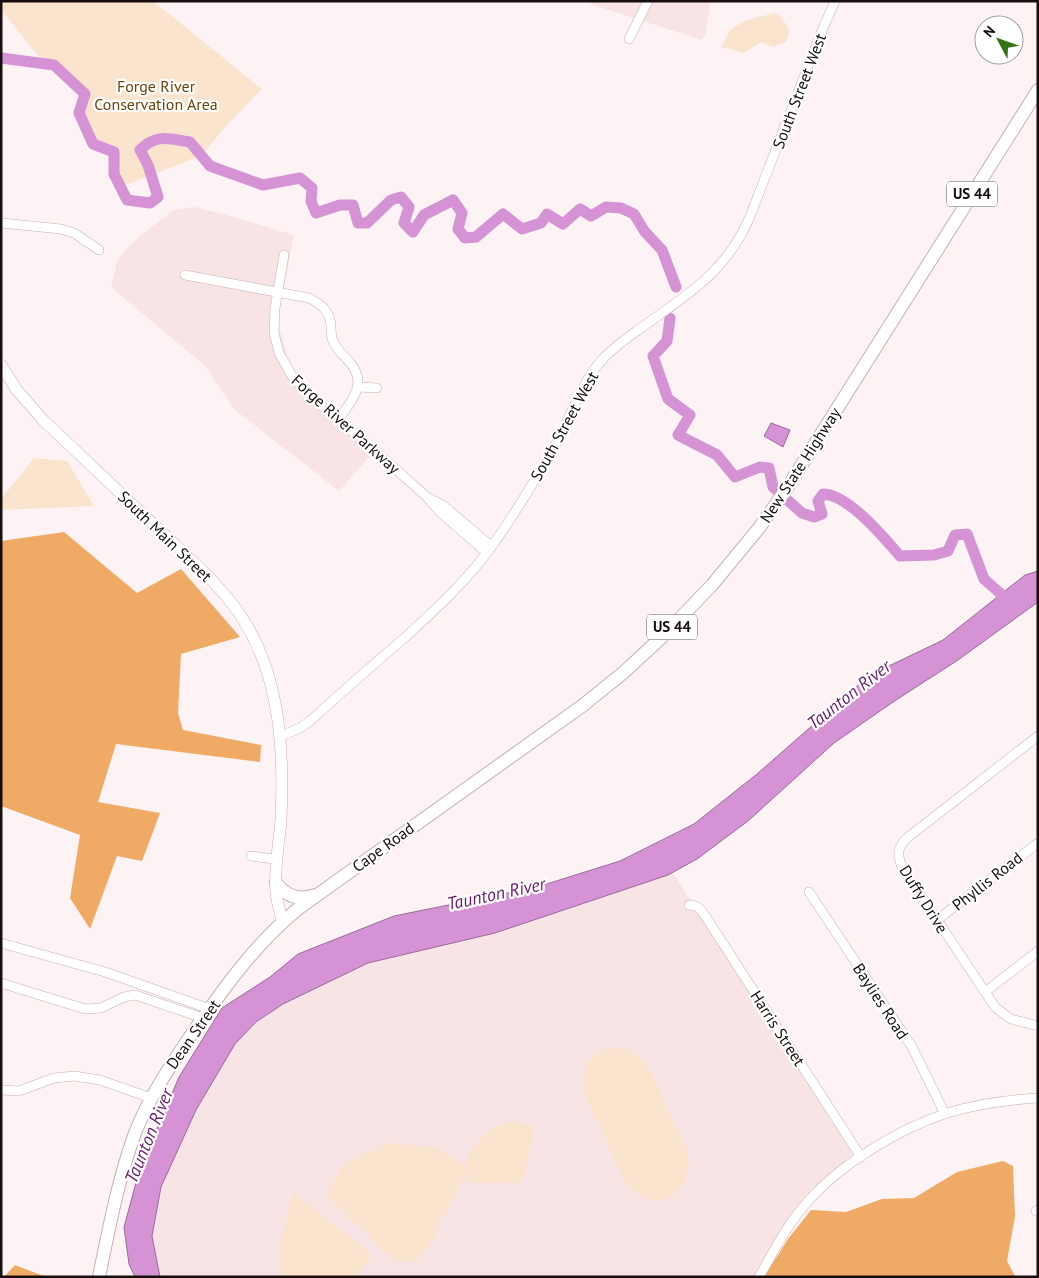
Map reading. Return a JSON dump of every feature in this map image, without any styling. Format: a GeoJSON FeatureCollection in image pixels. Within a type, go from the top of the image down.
{"type":"FeatureCollection","features":[{"type":"Feature","properties":{"kind":"highway","name":"New State Highway"},"geometry":{"type":"LineString","coordinates":[[486,774],[582,706],[651,648],[727,568],[777,504],[1038,90]]}},
{"type":"Feature","properties":{"kind":"highway","name":"Cape Road"},"geometry":{"type":"LineString","coordinates":[[282,922],[486,774]]}},
{"type":"Feature","properties":{"kind":"highway"},"geometry":{"type":"LineString","coordinates":[[276,883],[283,891],[296,898],[322,892]]}},
{"type":"Feature","properties":{"kind":"highway","name":"Dean Street"},"geometry":{"type":"LineString","coordinates":[[99,1277],[124,1167],[136,1131],[151,1098],[168,1069],[243,964],[282,922]]}},
{"type":"Feature","properties":{"kind":"main road","name":"South Main Street"},"geometry":{"type":"LineString","coordinates":[[1,365],[16,389],[43,420],[206,574],[239,613],[256,643],[263,662],[274,697],[281,736]]}},
{"type":"Feature","properties":{"kind":"main road"},"geometry":{"type":"LineString","coordinates":[[281,736],[283,757],[276,883],[282,922]]}},
{"type":"Feature","properties":{"kind":"main road"},"geometry":{"type":"LineString","coordinates":[[280,832],[274,859],[270,901],[271,908],[282,922]]}},
{"type":"Feature","properties":{"kind":"street"},"geometry":{"type":"LineString","coordinates":[[630,39],[648,1]]}},
{"type":"Feature","properties":{"kind":"street","name":"South Street West"},"geometry":{"type":"LineString","coordinates":[[281,736],[300,728],[310,721],[429,616],[460,585],[489,549],[544,466],[584,386],[598,365],[625,339],[705,281],[724,261],[736,245],[749,219],[835,1]]}},
{"type":"Feature","properties":{"kind":"street"},"geometry":{"type":"LineString","coordinates":[[1,223],[74,232],[99,250]]}},
{"type":"Feature","properties":{"kind":"street","name":"Forge River Parkway"},"geometry":{"type":"LineString","coordinates":[[284,255],[274,325],[275,340],[279,353],[296,381],[427,497],[439,511],[489,549]]}},
{"type":"Feature","properties":{"kind":"street"},"geometry":{"type":"LineString","coordinates":[[185,275],[309,298],[326,310],[330,317],[332,339],[336,347],[352,365],[358,387],[356,396],[338,420]]}},
{"type":"Feature","properties":{"kind":"street"},"geometry":{"type":"LineString","coordinates":[[358,387],[376,388]]}},
{"type":"Feature","properties":{"kind":"street","name":"Duffy Drive"},"geometry":{"type":"LineString","coordinates":[[1038,736],[907,838],[899,847],[898,855],[902,867],[995,1007],[1007,1017],[1038,1026]]}},
{"type":"Feature","properties":{"kind":"street","name":"Phyllis Road"},"geometry":{"type":"LineString","coordinates":[[937,920],[1038,843]]}},
{"type":"Feature","properties":{"kind":"street"},"geometry":{"type":"LineString","coordinates":[[251,856],[274,859]]}},
{"type":"Feature","properties":{"kind":"street","name":"Baylies Road"},"geometry":{"type":"LineString","coordinates":[[810,892],[912,1047],[945,1114]]}},
{"type":"Feature","properties":{"kind":"street","name":"Harris Street"},"geometry":{"type":"LineString","coordinates":[[689,905],[696,906],[702,911],[861,1156]]}},
{"type":"Feature","properties":{"kind":"street"},"geometry":{"type":"LineString","coordinates":[[1,943],[105,972],[206,1014]]}},
{"type":"Feature","properties":{"kind":"street"},"geometry":{"type":"LineString","coordinates":[[985,992],[1038,951]]}},
{"type":"Feature","properties":{"kind":"street"},"geometry":{"type":"LineString","coordinates":[[1,983],[82,1008],[101,1008],[124,997],[135,996],[206,1014]]}},
{"type":"Feature","properties":{"kind":"street"},"geometry":{"type":"LineString","coordinates":[[1,1090],[19,1091],[54,1078],[74,1076],[100,1080],[151,1098]]}},
{"type":"Feature","properties":{"kind":"street"},"geometry":{"type":"LineString","coordinates":[[759,1277],[787,1229],[805,1204],[826,1182],[861,1156],[902,1133],[945,1114],[993,1102],[1038,1098]]}},
{"type":"Feature","properties":{"kind":"shaded area"},"geometry":{"type":"Polygon","coordinates":[[[591,1],[711,1],[705,35],[702,40],[590,4],[591,1]]]}},
{"type":"Feature","properties":{"kind":"shaded area"},"geometry":{"type":"Polygon","coordinates":[[[194,207],[294,235],[280,309],[279,325],[293,370],[309,389],[379,446],[339,491],[235,410],[205,366],[111,287],[117,261],[133,242],[173,210],[194,207]]]}},
{"type":"Feature","properties":{"kind":"shaded area"},"geometry":{"type":"Polygon","coordinates":[[[64,532],[137,593],[181,569],[240,637],[181,654],[178,713],[183,730],[261,745],[260,762],[116,744],[98,802],[160,813],[142,861],[117,856],[90,929],[70,898],[80,835],[1,806],[1,541],[64,532]]]}},
{"type":"Feature","properties":{"kind":"shaded area"},"geometry":{"type":"Polygon","coordinates":[[[671,870],[853,1154],[807,1194],[788,1219],[753,1277],[158,1277],[150,1238],[158,1183],[185,1124],[231,1043],[271,1008],[367,960],[671,870]]]}},
{"type":"Feature","properties":{"kind":"shaded area"},"geometry":{"type":"Polygon","coordinates":[[[1003,1161],[1013,1166],[1015,1216],[1007,1261],[1015,1276],[1021,1277],[764,1277],[788,1239],[811,1210],[846,1212],[882,1199],[914,1198],[957,1172],[1003,1161]]]}},
{"type":"Feature","properties":{"kind":"shaded area"},"geometry":{"type":"Polygon","coordinates":[[[15,1265],[46,1277],[4,1277],[15,1265]]]}},
{"type":"Feature","properties":{"kind":"green space","name":"Forge River Conservation Area"},"geometry":{"type":"Polygon","coordinates":[[[1,1],[153,1],[262,89],[227,125],[201,156],[120,187],[115,180],[114,157],[112,154],[91,149],[87,145],[84,133],[74,114],[83,99],[58,70],[47,67],[1,10],[1,1]]]}},
{"type":"Feature","properties":{"kind":"green space"},"geometry":{"type":"Polygon","coordinates":[[[775,13],[781,17],[790,30],[786,42],[773,47],[761,42],[744,53],[721,47],[730,30],[746,20],[775,13]]]}},
{"type":"Feature","properties":{"kind":"green space"},"geometry":{"type":"Polygon","coordinates":[[[34,458],[67,461],[94,506],[1,510],[1,499],[34,458]]]}},
{"type":"Feature","properties":{"kind":"green space"},"geometry":{"type":"Polygon","coordinates":[[[614,1047],[632,1051],[646,1063],[687,1151],[688,1166],[686,1179],[680,1189],[672,1196],[650,1199],[638,1194],[626,1185],[586,1097],[583,1079],[587,1065],[597,1054],[614,1047]]]}},
{"type":"Feature","properties":{"kind":"green space"},"geometry":{"type":"Polygon","coordinates":[[[508,1121],[535,1126],[523,1179],[520,1183],[466,1182],[466,1170],[452,1202],[440,1221],[435,1237],[416,1261],[400,1263],[376,1246],[367,1232],[349,1220],[326,1194],[344,1164],[388,1143],[437,1147],[466,1168],[467,1156],[486,1132],[508,1121]]]}},
{"type":"Feature","properties":{"kind":"green space"},"geometry":{"type":"Polygon","coordinates":[[[293,1192],[369,1252],[370,1260],[356,1277],[282,1277],[278,1252],[293,1192]]]}},
{"type":"Feature","properties":{"kind":"water"},"geometry":{"type":"Polygon","coordinates":[[[771,423],[790,430],[783,447],[764,436],[771,423]]]}},
{"type":"Feature","properties":{"kind":"water","name":"Taunton River"},"geometry":{"type":"Polygon","coordinates":[[[1038,571],[1038,602],[958,660],[834,743],[748,821],[697,859],[668,875],[495,933],[368,963],[283,1004],[256,1022],[235,1044],[196,1110],[161,1187],[152,1236],[160,1277],[135,1277],[129,1264],[124,1227],[140,1168],[179,1077],[222,1008],[270,977],[298,954],[394,916],[537,887],[620,861],[694,824],[757,774],[870,675],[943,640],[1025,575],[1038,571]]]}},
{"type":"Feature","properties":{"kind":"waterway"},"geometry":{"type":"LineString","coordinates":[[1,58],[54,65],[85,94],[79,113],[93,144],[114,152],[114,174],[127,200],[150,203],[158,197],[148,165],[140,150],[152,141],[163,138],[190,142],[210,166],[263,185],[300,178],[312,188],[311,201],[316,213],[340,205],[353,205],[358,223],[367,223],[391,200],[401,197],[409,207],[404,223],[413,232],[424,215],[453,200],[462,213],[458,229],[465,238],[476,237],[503,214],[522,229],[541,223],[547,214],[563,224],[580,209],[591,216],[606,207],[621,208],[634,214],[645,232],[662,250],[676,287]]}},
{"type":"Feature","properties":{"kind":"waterway"},"geometry":{"type":"LineString","coordinates":[[670,318],[667,341],[653,356],[668,399],[690,415],[678,435],[717,455],[735,477],[760,467],[769,468],[773,487],[802,513],[814,517],[822,514],[818,501],[823,494],[843,501],[865,518],[900,556],[934,555],[948,551],[955,535],[967,534],[984,579],[1010,602]]}}]}
